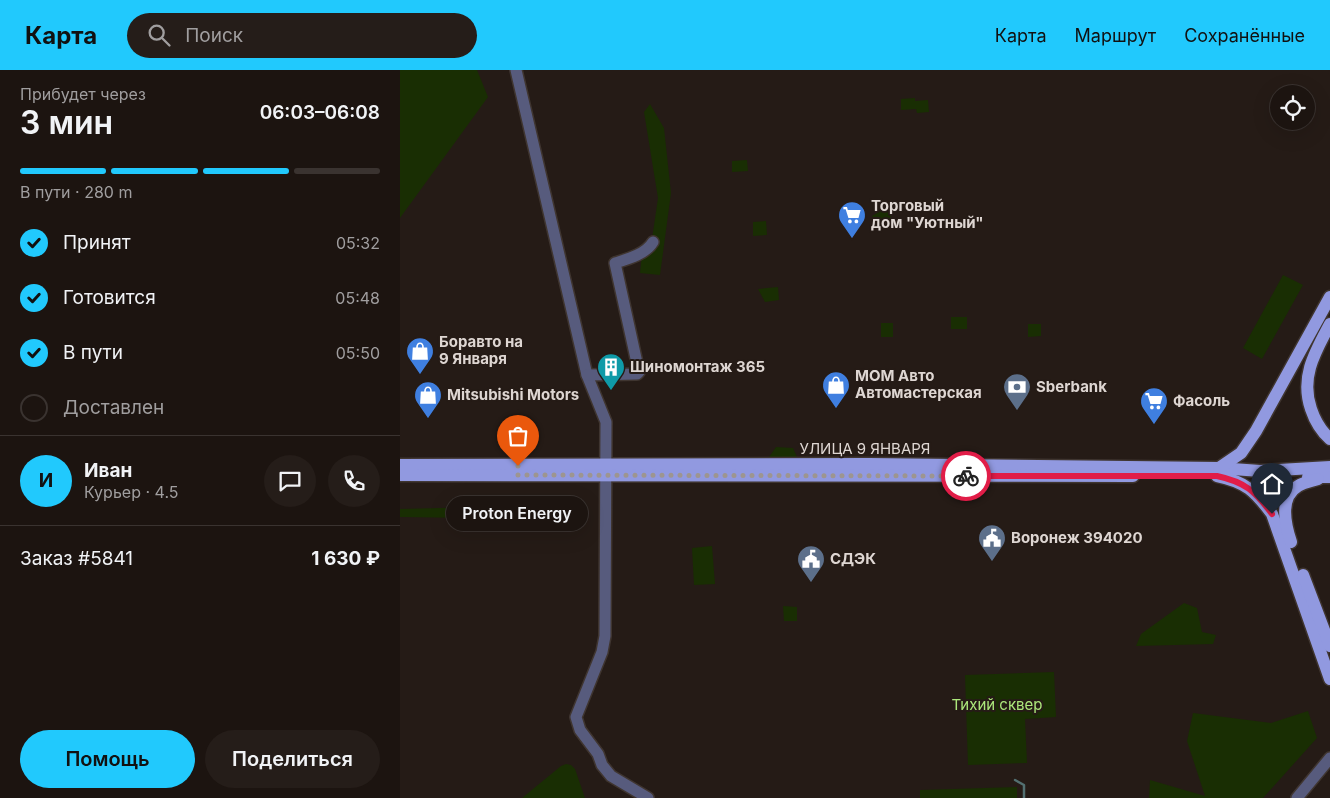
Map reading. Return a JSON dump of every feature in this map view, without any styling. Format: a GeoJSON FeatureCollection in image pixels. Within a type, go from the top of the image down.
{"type":"FeatureCollection","features":[{"type":"Feature","properties":{"kind":"main road"},"geometry":{"type":"LineString","coordinates":[[1330,297],[1256,431],[1241,453],[1218,472],[1249,488],[1260,498],[1272,514],[1330,679]]}},
{"type":"Feature","properties":{"kind":"main road"},"geometry":{"type":"LineString","coordinates":[[1330,324],[1312,360],[1306,386],[1308,402],[1313,416],[1319,427],[1330,438]]}},
{"type":"Feature","properties":{"kind":"main road","name":"УЛИЦА 9 ЯНВАРЯ"},"geometry":{"type":"LineString","coordinates":[[400,465],[518,470],[606,470],[869,464],[1329,474]]}},
{"type":"Feature","properties":{"kind":"main road","name":"УЛИЦА 9 ЯНВАРЯ"},"geometry":{"type":"LineString","coordinates":[[400,475],[518,470]]}},
{"type":"Feature","properties":{"kind":"main road","name":"УЛИЦА 9 ЯНВАРЯ"},"geometry":{"type":"LineString","coordinates":[[1218,472],[1261,479],[1329,474]]}},
{"type":"Feature","properties":{"kind":"main road"},"geometry":{"type":"LineString","coordinates":[[1329,474],[1297,486],[1288,497],[1284,513],[1286,527],[1330,646]]}},
{"type":"Feature","properties":{"kind":"street"},"geometry":{"type":"LineString","coordinates":[[516,70],[587,375],[606,422],[605,636],[602,652],[576,717],[580,730],[598,754],[602,765],[611,776],[648,798]]}},
{"type":"Feature","properties":{"kind":"street"},"geometry":{"type":"LineString","coordinates":[[615,263],[642,253],[653,242]]}},
{"type":"Feature","properties":{"kind":"street"},"geometry":{"type":"LineString","coordinates":[[587,375],[637,374],[639,372],[615,263],[616,251]]}},
{"type":"Feature","properties":{"kind":"street"},"geometry":{"type":"LineString","coordinates":[[1297,798],[1330,758]]}},
{"type":"Feature","properties":{"kind":"green space"},"geometry":{"type":"Polygon","coordinates":[[[400,70],[477,70],[488,97],[400,218],[400,70]]]}},
{"type":"Feature","properties":{"kind":"green space"},"geometry":{"type":"Polygon","coordinates":[[[915,98],[915,101],[928,100],[929,112],[917,113],[916,109],[901,110],[901,99],[915,98]]]}},
{"type":"Feature","properties":{"kind":"green space"},"geometry":{"type":"Polygon","coordinates":[[[650,104],[664,128],[671,193],[660,275],[640,273],[642,253],[651,246],[658,198],[644,112],[650,104]]]}},
{"type":"Feature","properties":{"kind":"green space"},"geometry":{"type":"Polygon","coordinates":[[[747,160],[748,171],[732,172],[732,161],[747,160]]]}},
{"type":"Feature","properties":{"kind":"green space"},"geometry":{"type":"Polygon","coordinates":[[[886,208],[892,218],[877,226],[872,216],[886,208]]]}},
{"type":"Feature","properties":{"kind":"green space"},"geometry":{"type":"Polygon","coordinates":[[[766,221],[767,235],[753,236],[753,222],[766,221]]]}},
{"type":"Feature","properties":{"kind":"green space"},"geometry":{"type":"Polygon","coordinates":[[[1283,275],[1303,285],[1262,359],[1243,348],[1283,275]]]}},
{"type":"Feature","properties":{"kind":"green space"},"geometry":{"type":"Polygon","coordinates":[[[778,287],[779,300],[765,302],[758,289],[778,287]]]}},
{"type":"Feature","properties":{"kind":"green space"},"geometry":{"type":"Polygon","coordinates":[[[951,317],[967,317],[967,329],[951,329],[951,317]]]}},
{"type":"Feature","properties":{"kind":"green space"},"geometry":{"type":"Polygon","coordinates":[[[881,323],[893,323],[893,337],[881,337],[881,323]]]}},
{"type":"Feature","properties":{"kind":"green space"},"geometry":{"type":"Polygon","coordinates":[[[1028,324],[1041,324],[1041,336],[1028,337],[1028,324]]]}},
{"type":"Feature","properties":{"kind":"green space"},"geometry":{"type":"Polygon","coordinates":[[[776,447],[793,448],[797,457],[769,457],[776,447]]]}},
{"type":"Feature","properties":{"kind":"green space"},"geometry":{"type":"Polygon","coordinates":[[[503,499],[472,518],[400,517],[400,509],[480,507],[503,499]]]}},
{"type":"Feature","properties":{"kind":"green space"},"geometry":{"type":"Polygon","coordinates":[[[712,546],[715,584],[694,585],[692,548],[712,546]]]}},
{"type":"Feature","properties":{"kind":"green space"},"geometry":{"type":"Polygon","coordinates":[[[1184,603],[1197,608],[1202,632],[1216,635],[1213,644],[1136,646],[1141,634],[1184,603]]]}},
{"type":"Feature","properties":{"kind":"green space"},"geometry":{"type":"Polygon","coordinates":[[[783,606],[797,607],[797,621],[784,621],[783,606]]]}},
{"type":"Feature","properties":{"kind":"green space","name":"Тихий сквер"},"geometry":{"type":"Polygon","coordinates":[[[1054,672],[1056,717],[1025,719],[1027,763],[968,765],[965,675],[1054,672]]]}},
{"type":"Feature","properties":{"kind":"green space"},"geometry":{"type":"Polygon","coordinates":[[[1308,711],[1317,738],[1263,798],[1149,798],[1150,780],[1205,796],[1187,741],[1193,713],[1271,723],[1308,711]]]}},
{"type":"Feature","properties":{"kind":"green space"},"geometry":{"type":"Polygon","coordinates":[[[571,765],[575,769],[585,798],[522,798],[561,766],[571,765]]]}},
{"type":"Feature","properties":{"kind":"green space"},"geometry":{"type":"Polygon","coordinates":[[[1017,787],[1017,798],[920,798],[920,790],[1017,787]]]}},
{"type":"Feature","properties":{"kind":"waterway"},"geometry":{"type":"LineString","coordinates":[[1015,780],[1024,785],[1024,798]]}},
{"type":"Feature","properties":{"kind":"way so far"},"geometry":{"type":"LineString","coordinates":[[518,466],[518,475],[966,476]]}},
{"type":"Feature","properties":{"kind":"place","name":"Торговый дом \"Уютный\""},"geometry":{"type":"Point","coordinates":[852,239]}},
{"type":"Feature","properties":{"kind":"place","name":"Боравто на 9 Января"},"geometry":{"type":"Point","coordinates":[420,375]}},
{"type":"Feature","properties":{"kind":"place","name":"Шиномонтаж 365"},"geometry":{"type":"Point","coordinates":[611,391]}},
{"type":"Feature","properties":{"kind":"place","name":"МОМ Авто Автомастерская"},"geometry":{"type":"Point","coordinates":[836,409]}},
{"type":"Feature","properties":{"kind":"place","name":"Sberbank"},"geometry":{"type":"Point","coordinates":[1017,411]}},
{"type":"Feature","properties":{"kind":"place","name":"Mitsubishi Motors"},"geometry":{"type":"Point","coordinates":[428,419]}},
{"type":"Feature","properties":{"kind":"place","name":"Фасоль"},"geometry":{"type":"Point","coordinates":[1154,425]}},
{"type":"Feature","properties":{"kind":"place","name":"Proton Energy"},"geometry":{"type":"Point","coordinates":[518,466]}},
{"type":"Feature","properties":{"kind":"place","name":"Воронеж 394020"},"geometry":{"type":"Point","coordinates":[992,562]}},
{"type":"Feature","properties":{"kind":"place","name":"СДЭК"},"geometry":{"type":"Point","coordinates":[811,583]}},
{"type":"Feature","properties":{"kind":"route"},"geometry":{"type":"LineString","coordinates":[[966,476],[1217,476],[1233,479],[1249,488],[1260,498],[1272,514]]}}]}
